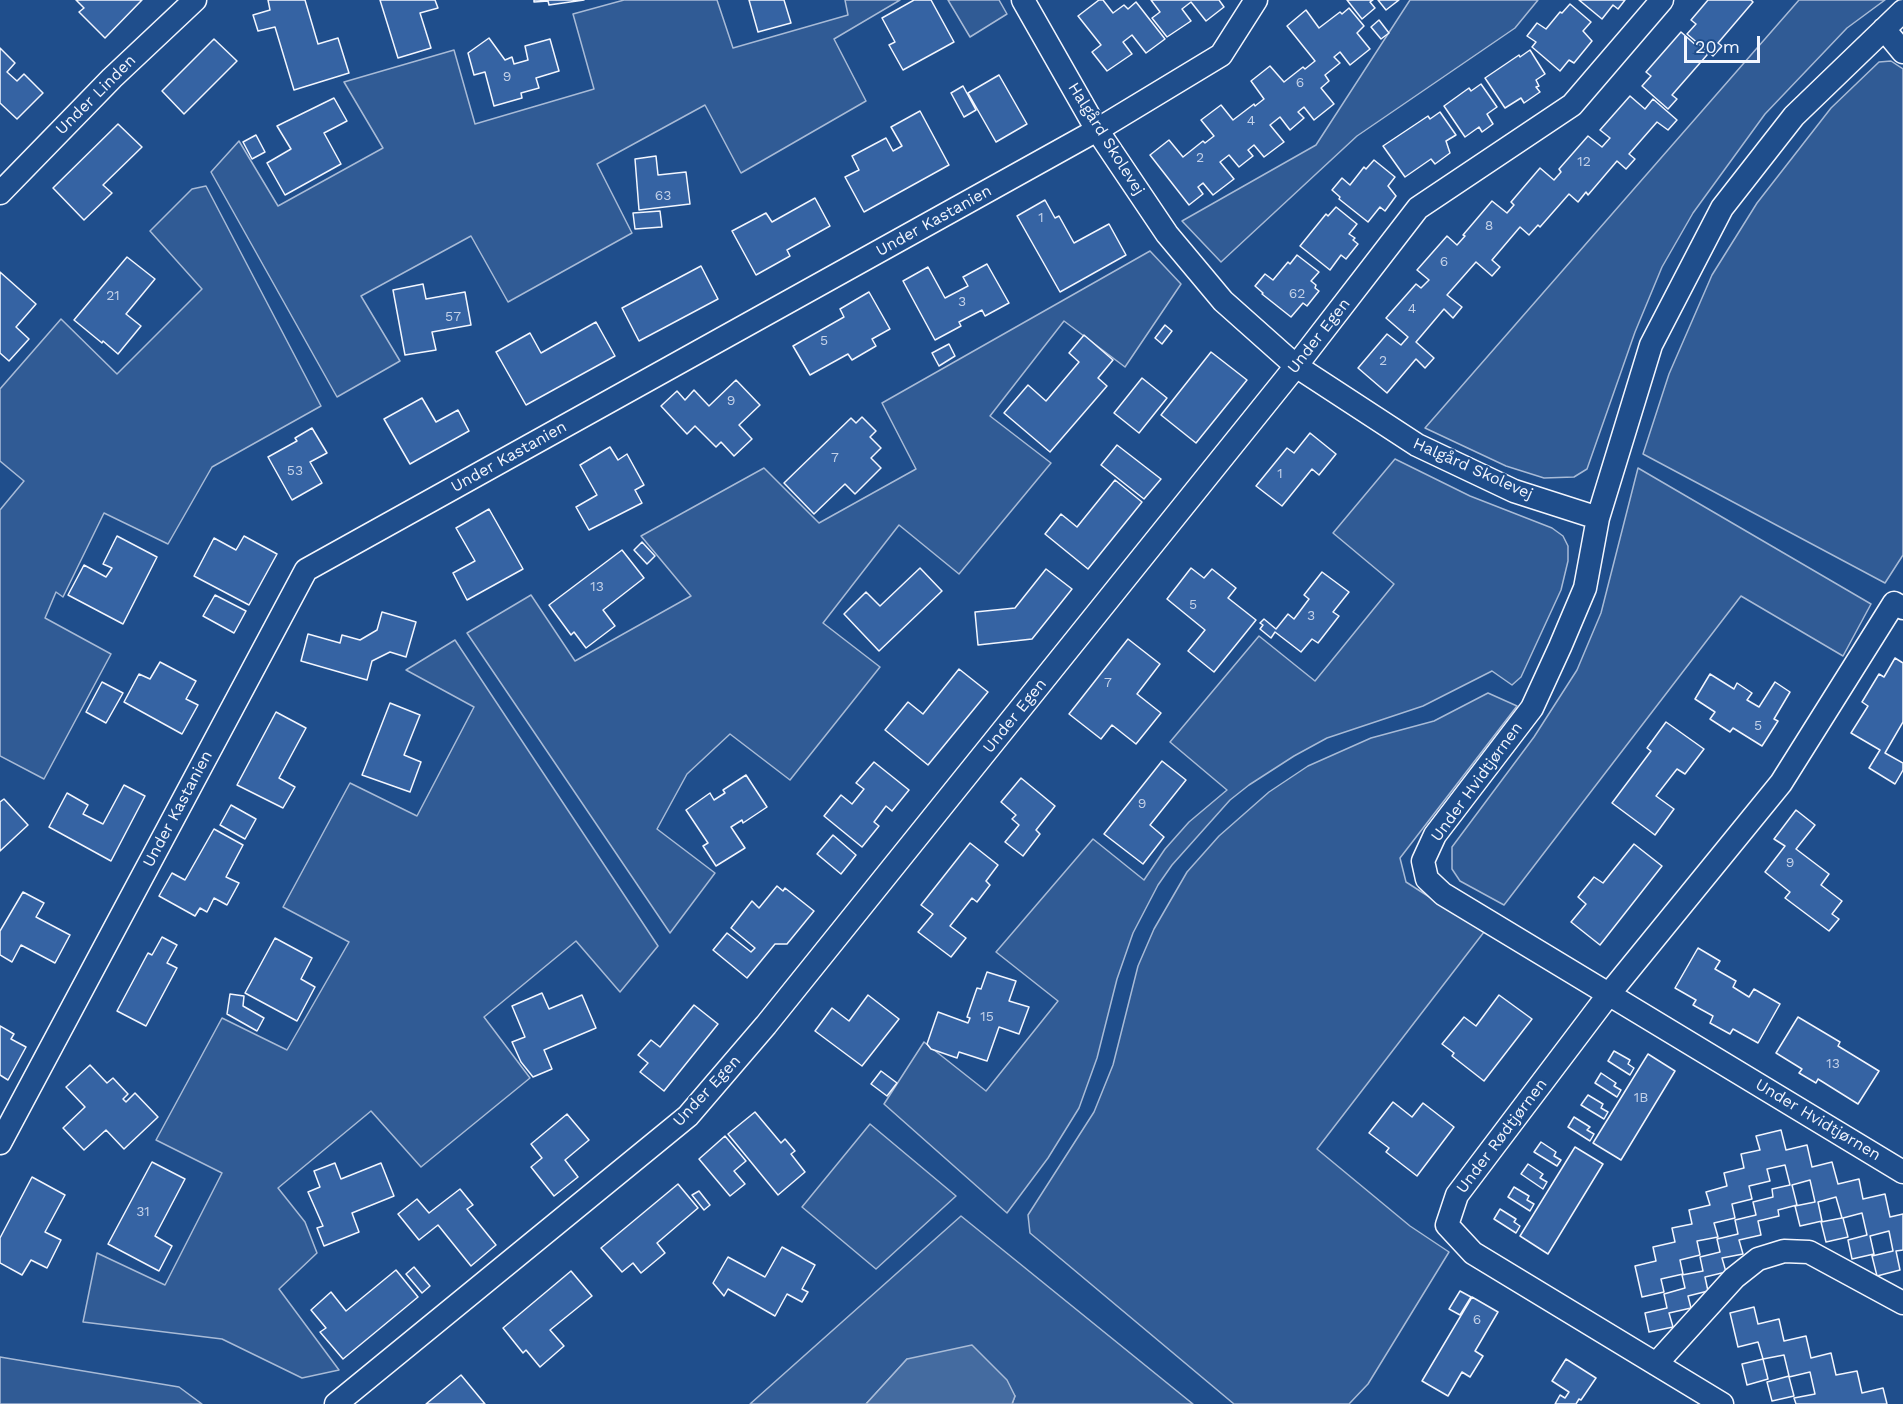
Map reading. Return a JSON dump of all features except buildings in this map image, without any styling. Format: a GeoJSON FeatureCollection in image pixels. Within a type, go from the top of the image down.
{"type":"FeatureCollection","features":[{"type":"Feature","properties":{"kind":"street","name":"Under Linden"},"geometry":{"type":"LineString","coordinates":[[0,192],[112,78],[195,0]]}},
{"type":"Feature","properties":{"kind":"street","name":"Halgård Skolevej"},"geometry":{"type":"LineString","coordinates":[[1023,0],[1096,130],[1167,234],[1223,301],[1296,366],[1417,445],[1514,491],[1598,518]]}},
{"type":"Feature","properties":{"kind":"street","name":"Under Kastanien"},"geometry":{"type":"LineString","coordinates":[[0,1143],[306,570],[1096,130],[1221,55],[1256,0]]}},
{"type":"Feature","properties":{"kind":"street","name":"Under Egen"},"geometry":{"type":"LineString","coordinates":[[336,1404],[688,1116],[766,1025],[1296,366],[1418,208],[1572,105],[1662,0]]}},
{"type":"Feature","properties":{"kind":"street"},"geometry":{"type":"LineString","coordinates":[[1598,518],[1651,345],[1722,208],[1794,116],[1903,11]]}},
{"type":"Feature","properties":{"kind":"street"},"geometry":{"type":"LineString","coordinates":[[1884,29],[1903,52]]}},
{"type":"Feature","properties":{"kind":"street","name":"Under Hvidtjørnen"},"geometry":{"type":"LineString","coordinates":[[1598,518],[1585,588],[1532,708],[1436,835],[1423,861],[1427,879],[1443,894],[1903,1172]]}},
{"type":"Feature","properties":{"kind":"street"},"geometry":{"type":"LineString","coordinates":[[1609,994],[1781,783],[1900,599]]}},
{"type":"Feature","properties":{"kind":"street","name":"Under Rødtjørnen"},"geometry":{"type":"LineString","coordinates":[[1609,994],[1457,1195],[1447,1225],[1473,1253],[1722,1404]]}},
{"type":"Feature","properties":{"kind":"street"},"geometry":{"type":"LineString","coordinates":[[1656,1364],[1734,1278],[1758,1259],[1784,1251],[1809,1252],[1903,1303]]}},
{"type":"Feature","properties":{"kind":"shaded area"},"geometry":{"type":"Polygon","coordinates":[[[624,0],[717,0],[733,48],[848,15],[845,0],[900,0],[834,39],[866,101],[741,173],[705,105],[597,164],[632,233],[508,302],[471,236],[361,296],[400,361],[337,397],[211,172],[239,141],[278,206],[383,148],[344,82],[454,50],[475,124],[594,89],[573,14],[624,0]]]}},
{"type":"Feature","properties":{"kind":"shaded area"},"geometry":{"type":"Polygon","coordinates":[[[948,0],[999,0],[1007,14],[970,37],[948,0]]]}},
{"type":"Feature","properties":{"kind":"shaded area"},"geometry":{"type":"Polygon","coordinates":[[[1410,0],[1538,0],[1515,28],[1357,136],[1221,262],[1182,221],[1316,145],[1410,0]]]}},
{"type":"Feature","properties":{"kind":"shaded area"},"geometry":{"type":"Polygon","coordinates":[[[1799,0],[1885,0],[1847,28],[1765,114],[1693,213],[1662,267],[1635,332],[1587,469],[1574,477],[1544,478],[1506,466],[1425,428],[1799,0]]]}},
{"type":"Feature","properties":{"kind":"shaded area"},"geometry":{"type":"Polygon","coordinates":[[[1891,61],[1903,69],[1903,555],[1885,583],[1643,454],[1669,374],[1712,275],[1757,203],[1831,108],[1879,62],[1891,61]]]}},
{"type":"Feature","properties":{"kind":"shaded area"},"geometry":{"type":"Polygon","coordinates":[[[206,186],[321,406],[212,467],[168,544],[104,513],[63,597],[56,592],[45,618],[111,654],[44,779],[0,756],[0,510],[24,481],[0,461],[0,389],[61,319],[117,374],[202,289],[150,231],[192,189],[206,186]]]}},
{"type":"Feature","properties":{"kind":"shaded area"},"geometry":{"type":"Polygon","coordinates":[[[1150,251],[1181,284],[1125,367],[1064,321],[990,416],[1051,463],[959,574],[899,525],[823,623],[880,667],[790,780],[730,734],[687,774],[657,829],[715,873],[670,933],[467,633],[531,595],[575,661],[691,596],[641,536],[764,468],[819,523],[916,469],[882,403],[1150,251]]]}},
{"type":"Feature","properties":{"kind":"shaded area"},"geometry":{"type":"Polygon","coordinates":[[[1395,459],[1470,496],[1552,528],[1563,536],[1568,546],[1568,561],[1561,590],[1521,677],[1512,685],[1492,671],[1423,706],[1327,738],[1294,756],[1230,800],[1172,865],[1158,885],[1133,933],[1117,979],[1097,1058],[1079,1108],[1048,1158],[1007,1213],[884,1104],[924,1042],[986,1091],[1058,1001],[996,952],[1093,839],[1144,880],[1165,849],[1189,822],[1227,790],[1170,742],[1259,636],[1315,681],[1394,584],[1333,533],[1395,459]]]}},
{"type":"Feature","properties":{"kind":"shaded area"},"geometry":{"type":"Polygon","coordinates":[[[1638,468],[1871,604],[1843,656],[1741,596],[1504,905],[1460,881],[1452,869],[1452,847],[1534,737],[1577,670],[1601,613],[1638,468]]]}},
{"type":"Feature","properties":{"kind":"shaded area"},"geometry":{"type":"Polygon","coordinates":[[[455,640],[658,946],[620,992],[576,941],[484,1017],[530,1078],[421,1167],[371,1111],[278,1188],[305,1222],[317,1253],[279,1289],[339,1370],[302,1378],[222,1339],[83,1322],[97,1253],[165,1285],[222,1173],[156,1140],[222,1018],[287,1050],[349,942],[283,907],[350,783],[417,816],[474,707],[406,670],[455,640]]]}},
{"type":"Feature","properties":{"kind":"shaded area"},"geometry":{"type":"Polygon","coordinates":[[[1488,693],[1517,706],[1400,858],[1406,882],[1484,932],[1317,1149],[1410,1226],[1449,1252],[1368,1384],[1349,1404],[1234,1404],[1030,1233],[1028,1215],[1094,1112],[1113,1065],[1138,966],[1154,929],[1187,872],[1219,836],[1269,792],[1308,766],[1371,738],[1434,721],[1488,693]]]}},
{"type":"Feature","properties":{"kind":"shaded area"},"geometry":{"type":"Polygon","coordinates":[[[870,1124],[956,1196],[876,1269],[802,1207],[870,1124]]]}},
{"type":"Feature","properties":{"kind":"shaded area"},"geometry":{"type":"Polygon","coordinates":[[[961,1216],[1193,1404],[1012,1404],[1015,1396],[907,1359],[866,1404],[750,1404],[961,1216]]]}},
{"type":"Feature","properties":{"kind":"shaded area"},"geometry":{"type":"Polygon","coordinates":[[[972,1345],[1007,1380],[1015,1396],[1012,1404],[866,1404],[907,1359],[972,1345]]]}},
{"type":"Feature","properties":{"kind":"shaded area"},"geometry":{"type":"Polygon","coordinates":[[[0,1357],[179,1387],[202,1404],[0,1404],[0,1357]]]}}]}
